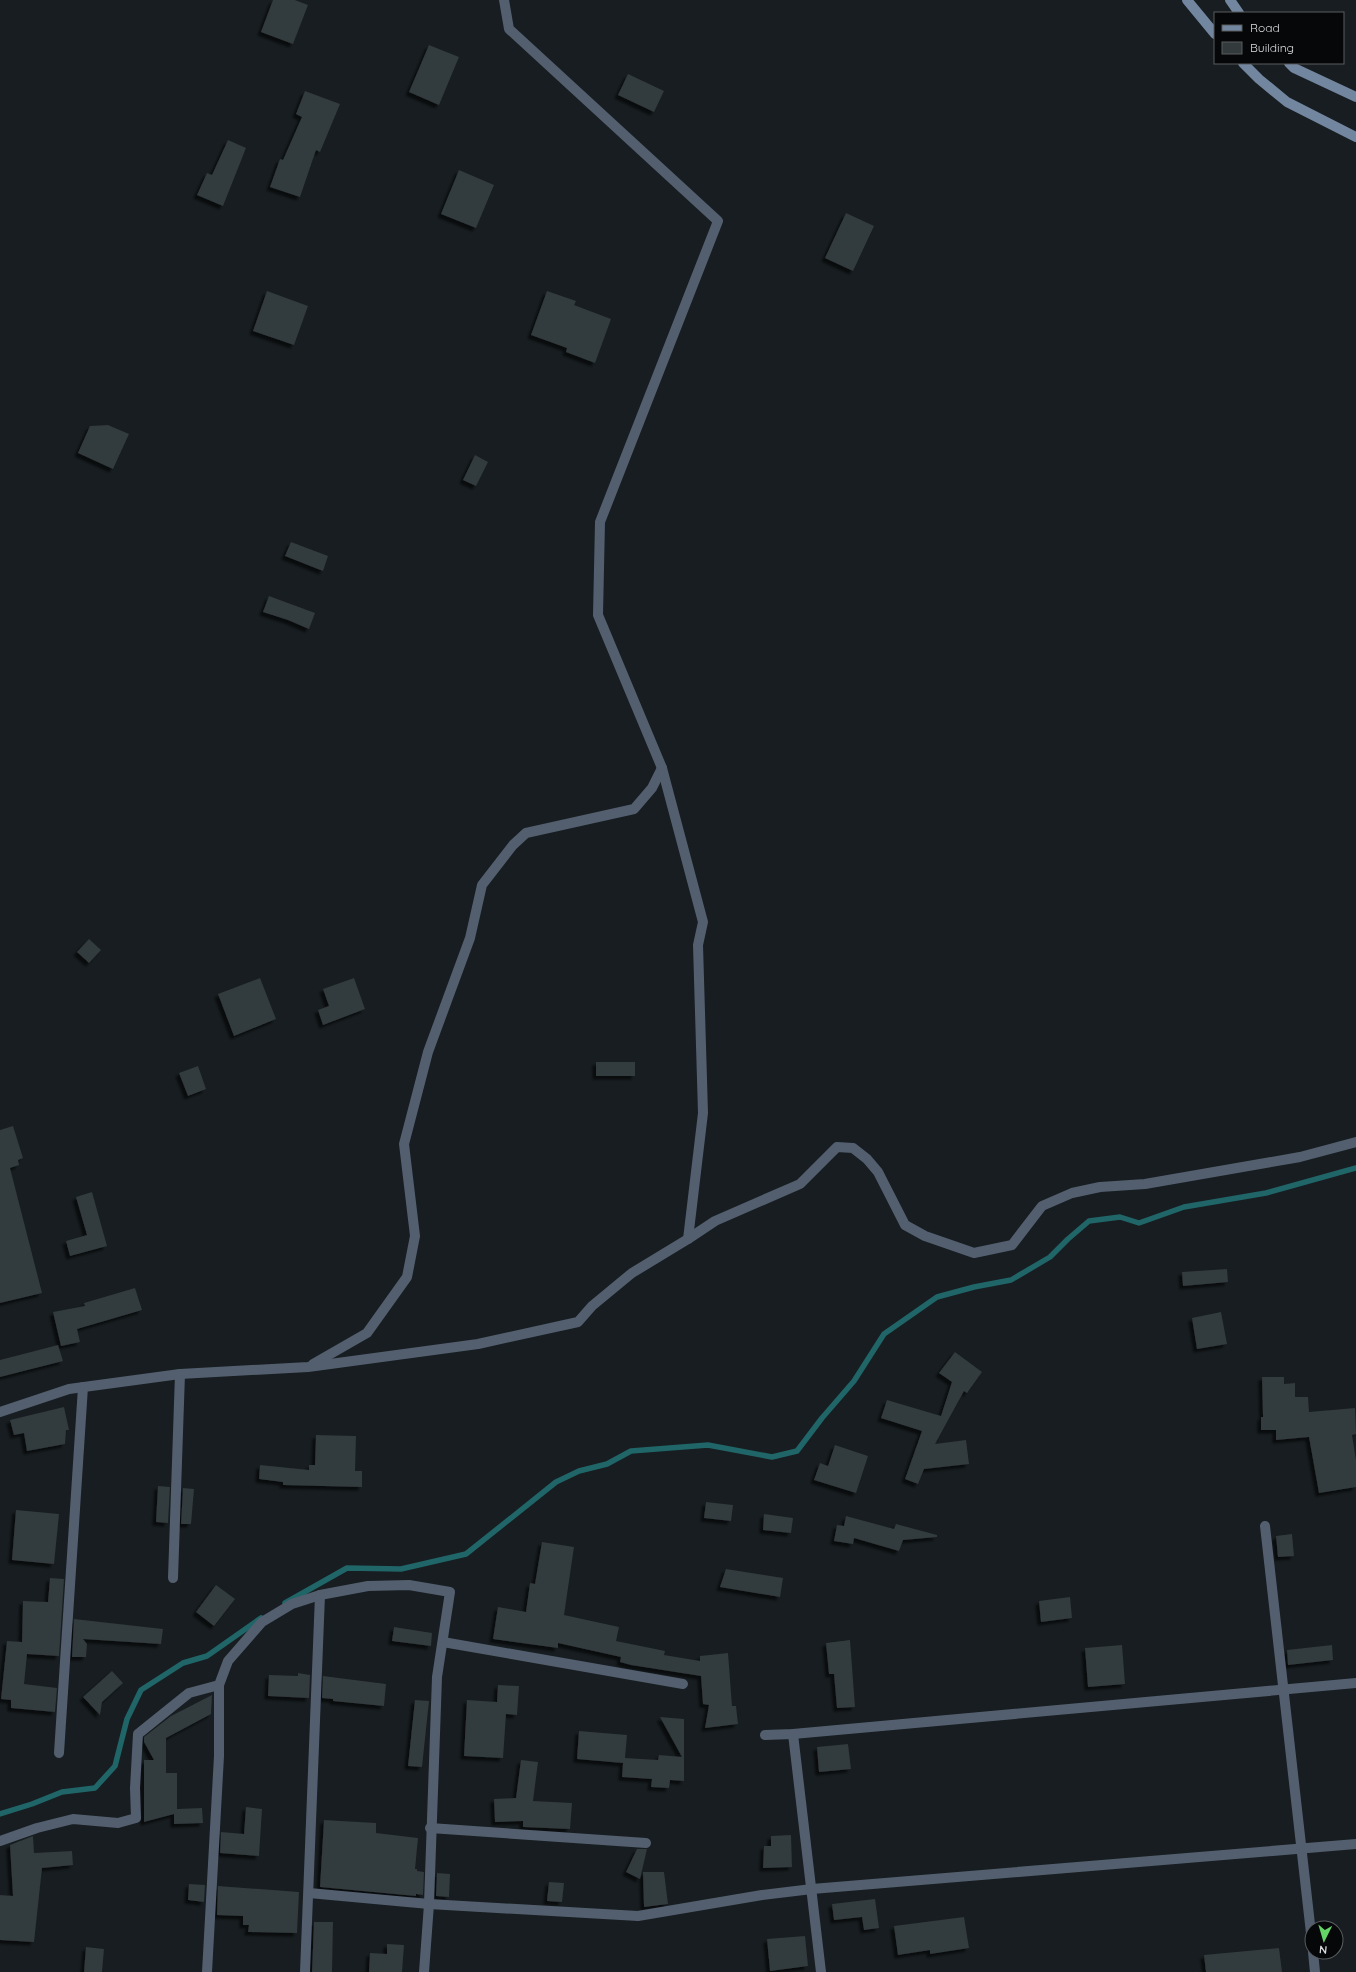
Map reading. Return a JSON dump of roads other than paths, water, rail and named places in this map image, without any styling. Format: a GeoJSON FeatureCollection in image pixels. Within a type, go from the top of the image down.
{"type":"FeatureCollection","features":[{"type":"Feature","properties":{"kind":"street"},"geometry":{"type":"LineString","coordinates":[[504,0],[509,29],[718,221],[600,522],[598,615],[662,768],[703,922],[698,945],[702,1113],[688,1239]]}},
{"type":"Feature","properties":{"kind":"street"},"geometry":{"type":"LineString","coordinates":[[1188,0],[1214,33]]}},
{"type":"Feature","properties":{"kind":"street"},"geometry":{"type":"LineString","coordinates":[[1230,0],[1238,12]]}},
{"type":"Feature","properties":{"kind":"street"},"geometry":{"type":"LineString","coordinates":[[1244,64],[1259,79],[1287,102],[1356,137]]}},
{"type":"Feature","properties":{"kind":"street"},"geometry":{"type":"LineString","coordinates":[[1290,64],[1294,68],[1356,97]]}},
{"type":"Feature","properties":{"kind":"street"},"geometry":{"type":"LineString","coordinates":[[308,1368],[367,1333],[407,1277],[415,1236],[404,1144],[428,1052],[470,938],[482,884],[513,845],[526,833],[634,809],[652,788],[662,768]]}},
{"type":"Feature","properties":{"kind":"street"},"geometry":{"type":"LineString","coordinates":[[0,1412],[69,1389],[180,1374],[308,1368],[478,1344],[578,1322],[592,1306],[632,1273],[688,1239],[714,1221],[800,1184],[837,1147],[852,1148],[867,1159],[878,1172],[905,1225],[925,1236],[974,1253],[1012,1245],[1042,1206],[1072,1193],[1100,1187],[1145,1184],[1285,1160],[1356,1142]]}},
{"type":"Feature","properties":{"kind":"street"},"geometry":{"type":"LineString","coordinates":[[173,1578],[180,1374]]}},
{"type":"Feature","properties":{"kind":"street"},"geometry":{"type":"LineString","coordinates":[[59,1753],[84,1387]]}},
{"type":"Feature","properties":{"kind":"street"},"geometry":{"type":"LineString","coordinates":[[1265,1526],[1310,1920]]}},
{"type":"Feature","properties":{"kind":"street"},"geometry":{"type":"LineString","coordinates":[[208,1972],[219,1756],[219,1685],[228,1661],[262,1622],[292,1604],[320,1595],[368,1586],[409,1585],[450,1592],[437,1677],[430,1828],[429,1904],[424,1972]]}},
{"type":"Feature","properties":{"kind":"street"},"geometry":{"type":"LineString","coordinates":[[305,1972],[320,1595]]}},
{"type":"Feature","properties":{"kind":"street"},"geometry":{"type":"LineString","coordinates":[[443,1642],[683,1684]]}},
{"type":"Feature","properties":{"kind":"street"},"geometry":{"type":"LineString","coordinates":[[765,1735],[793,1734],[1284,1691],[1356,1683]]}},
{"type":"Feature","properties":{"kind":"street"},"geometry":{"type":"LineString","coordinates":[[0,1841],[37,1828],[73,1819],[118,1823],[136,1818],[135,1788],[138,1734],[189,1693],[219,1685]]}},
{"type":"Feature","properties":{"kind":"street"},"geometry":{"type":"LineString","coordinates":[[793,1734],[821,1972]]}},
{"type":"Feature","properties":{"kind":"street"},"geometry":{"type":"LineString","coordinates":[[430,1828],[646,1843]]}},
{"type":"Feature","properties":{"kind":"street"},"geometry":{"type":"LineString","coordinates":[[309,1893],[429,1904],[638,1916],[762,1895],[812,1889],[1356,1844]]}},
{"type":"Feature","properties":{"kind":"street"},"geometry":{"type":"LineString","coordinates":[[1314,1960],[1315,1972]]}},
{"type":"Feature","properties":{"kind":"waterway"},"geometry":{"type":"LineString","coordinates":[[285,1603],[347,1568],[401,1569],[466,1554],[556,1482],[579,1471],[607,1464],[631,1451],[708,1445],[772,1457],[797,1451],[822,1418],[854,1381],[884,1334],[937,1297],[974,1287],[1011,1280],[1050,1257],[1089,1221],[1120,1217],[1139,1223],[1184,1207],[1266,1193],[1356,1168]]}},
{"type":"Feature","properties":{"kind":"waterway"},"geometry":{"type":"LineString","coordinates":[[0,1814],[32,1804],[62,1792],[95,1788],[115,1766],[127,1719],[141,1690],[183,1663],[207,1656],[261,1618]]}}]}
